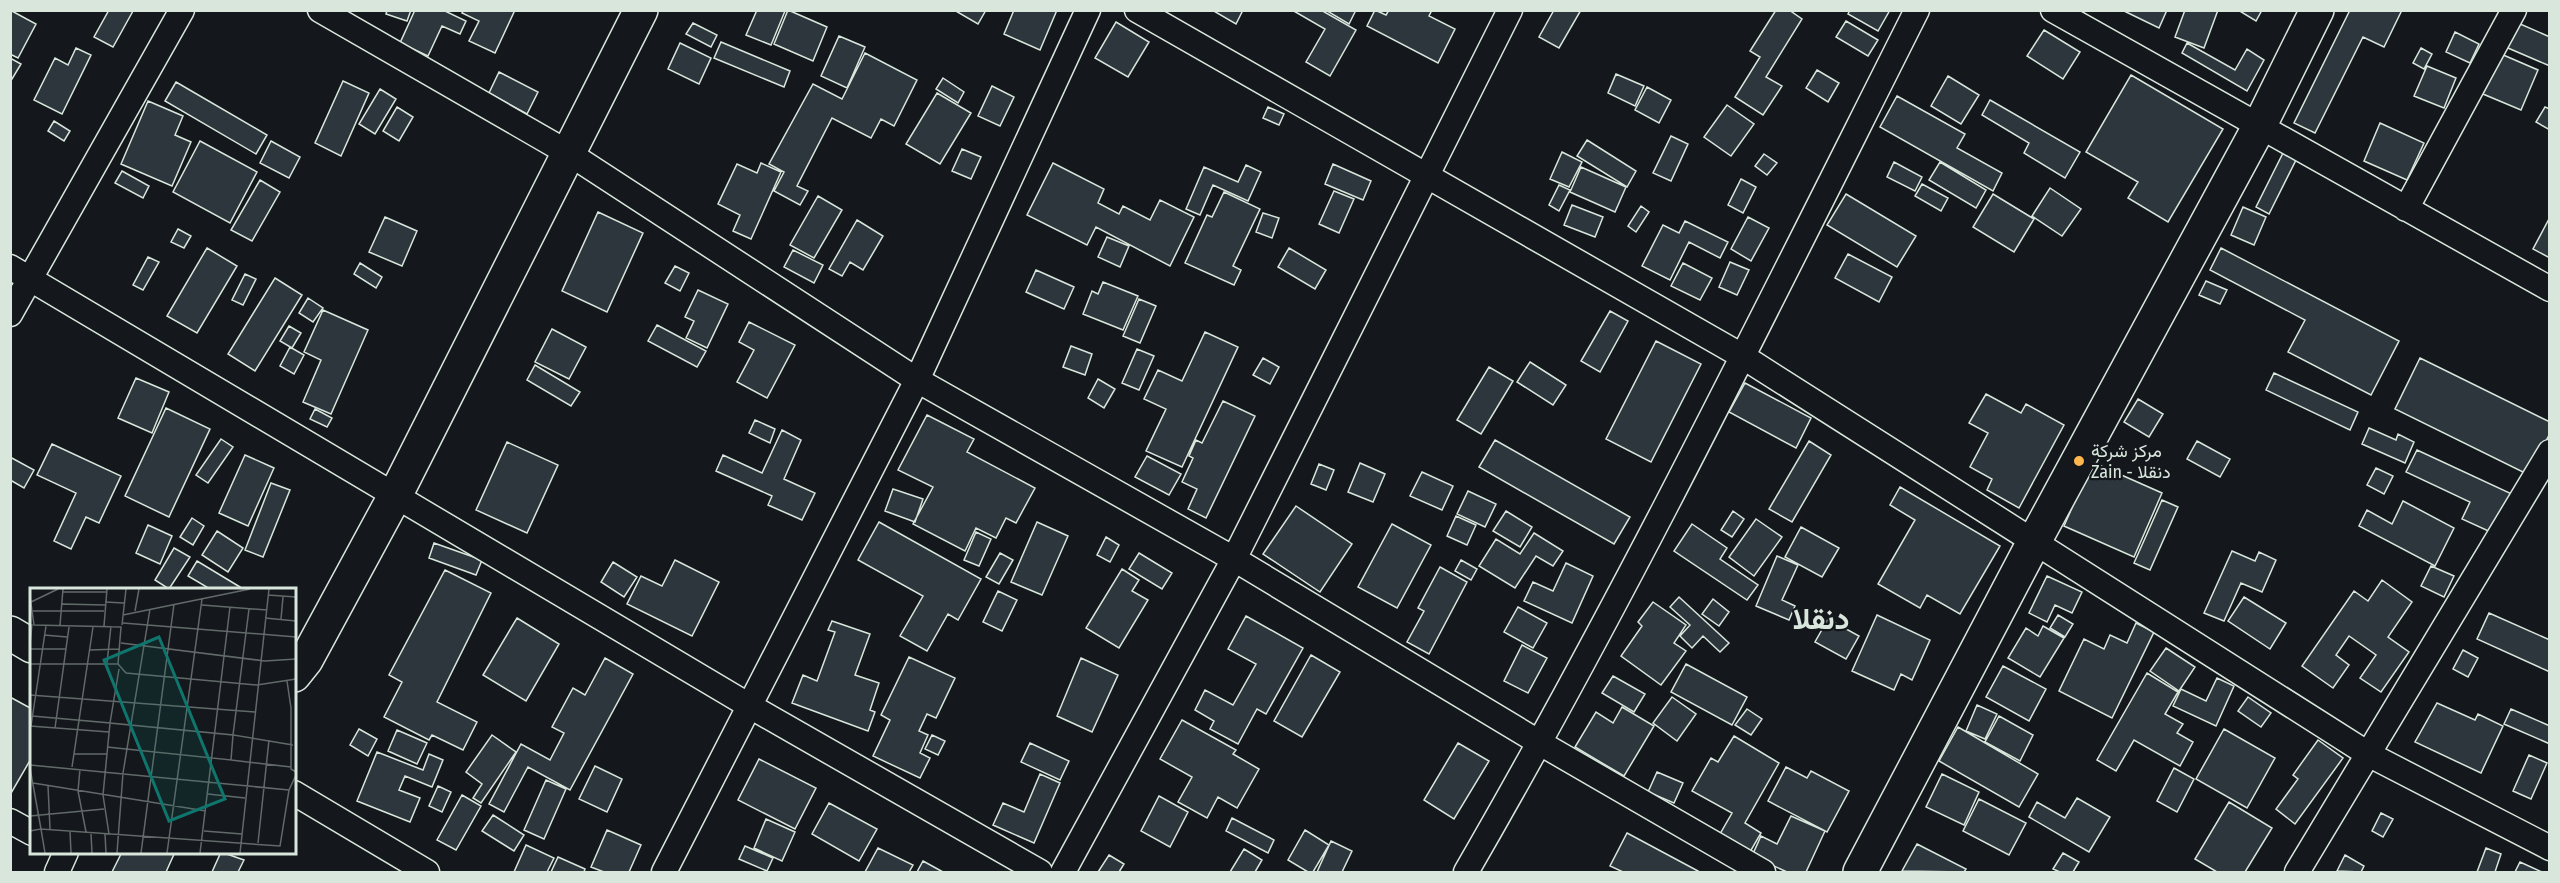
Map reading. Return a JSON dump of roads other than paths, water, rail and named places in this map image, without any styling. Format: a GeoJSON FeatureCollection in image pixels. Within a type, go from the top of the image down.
{"type":"FeatureCollection","features":[{"type":"Feature","properties":{"kind":"street"},"geometry":{"type":"LineString","coordinates":[[10,314],[20,273],[182,10]]}},
{"type":"Feature","properties":{"kind":"street"},"geometry":{"type":"LineString","coordinates":[[320,10],[570,154],[916,380],[1234,559],[1540,743],[1763,873]]}},
{"type":"Feature","properties":{"kind":"street"},"geometry":{"type":"LineString","coordinates":[[296,672],[306,660],[396,494],[641,10]]}},
{"type":"Feature","properties":{"kind":"street"},"geometry":{"type":"LineString","coordinates":[[664,873],[916,380],[1088,10]]}},
{"type":"Feature","properties":{"kind":"street"},"geometry":{"type":"LineString","coordinates":[[1137,10],[1427,178],[1742,356],[2035,540],[2368,754],[2550,849]]}},
{"type":"Feature","properties":{"kind":"street"},"geometry":{"type":"LineString","coordinates":[[1063,873],[1234,559],[1510,10]]}},
{"type":"Feature","properties":{"kind":"street"},"geometry":{"type":"LineString","coordinates":[[1466,873],[1540,743],[1742,356],[1917,10]]}},
{"type":"Feature","properties":{"kind":"street"},"geometry":{"type":"LineString","coordinates":[[2053,10],[2550,289]]}},
{"type":"Feature","properties":{"kind":"street"},"geometry":{"type":"LineString","coordinates":[[1860,873],[2035,540],[2259,127],[2317,10]]}},
{"type":"Feature","properties":{"kind":"street"},"geometry":{"type":"LineString","coordinates":[[2406,209],[2514,10]]}},
{"type":"Feature","properties":{"kind":"street"},"geometry":{"type":"LineString","coordinates":[[20,273],[396,494],[748,705],[1040,873]]}},
{"type":"Feature","properties":{"kind":"street"},"geometry":{"type":"LineString","coordinates":[[2297,873],[2550,452]]}},
{"type":"Feature","properties":{"kind":"street"},"geometry":{"type":"LineString","coordinates":[[10,633],[30,645]]}},
{"type":"Feature","properties":{"kind":"street"},"geometry":{"type":"LineString","coordinates":[[296,794],[427,873]]}},
{"type":"Feature","properties":{"kind":"street"},"geometry":{"type":"LineString","coordinates":[[10,821],[30,832]]}},
{"type":"Feature","properties":{"kind":"street"},"geometry":{"type":"LineString","coordinates":[[57,873],[66,853]]}},
{"type":"Feature","properties":{"kind":"place","name":"مركز شركة Zain - دنقلا"},"geometry":{"type":"Point","coordinates":[2079,461]}},
{"type":"Feature","properties":{"kind":"district","name":"دنقلا"},"geometry":{"type":"Point","coordinates":[1821,619]}}]}
